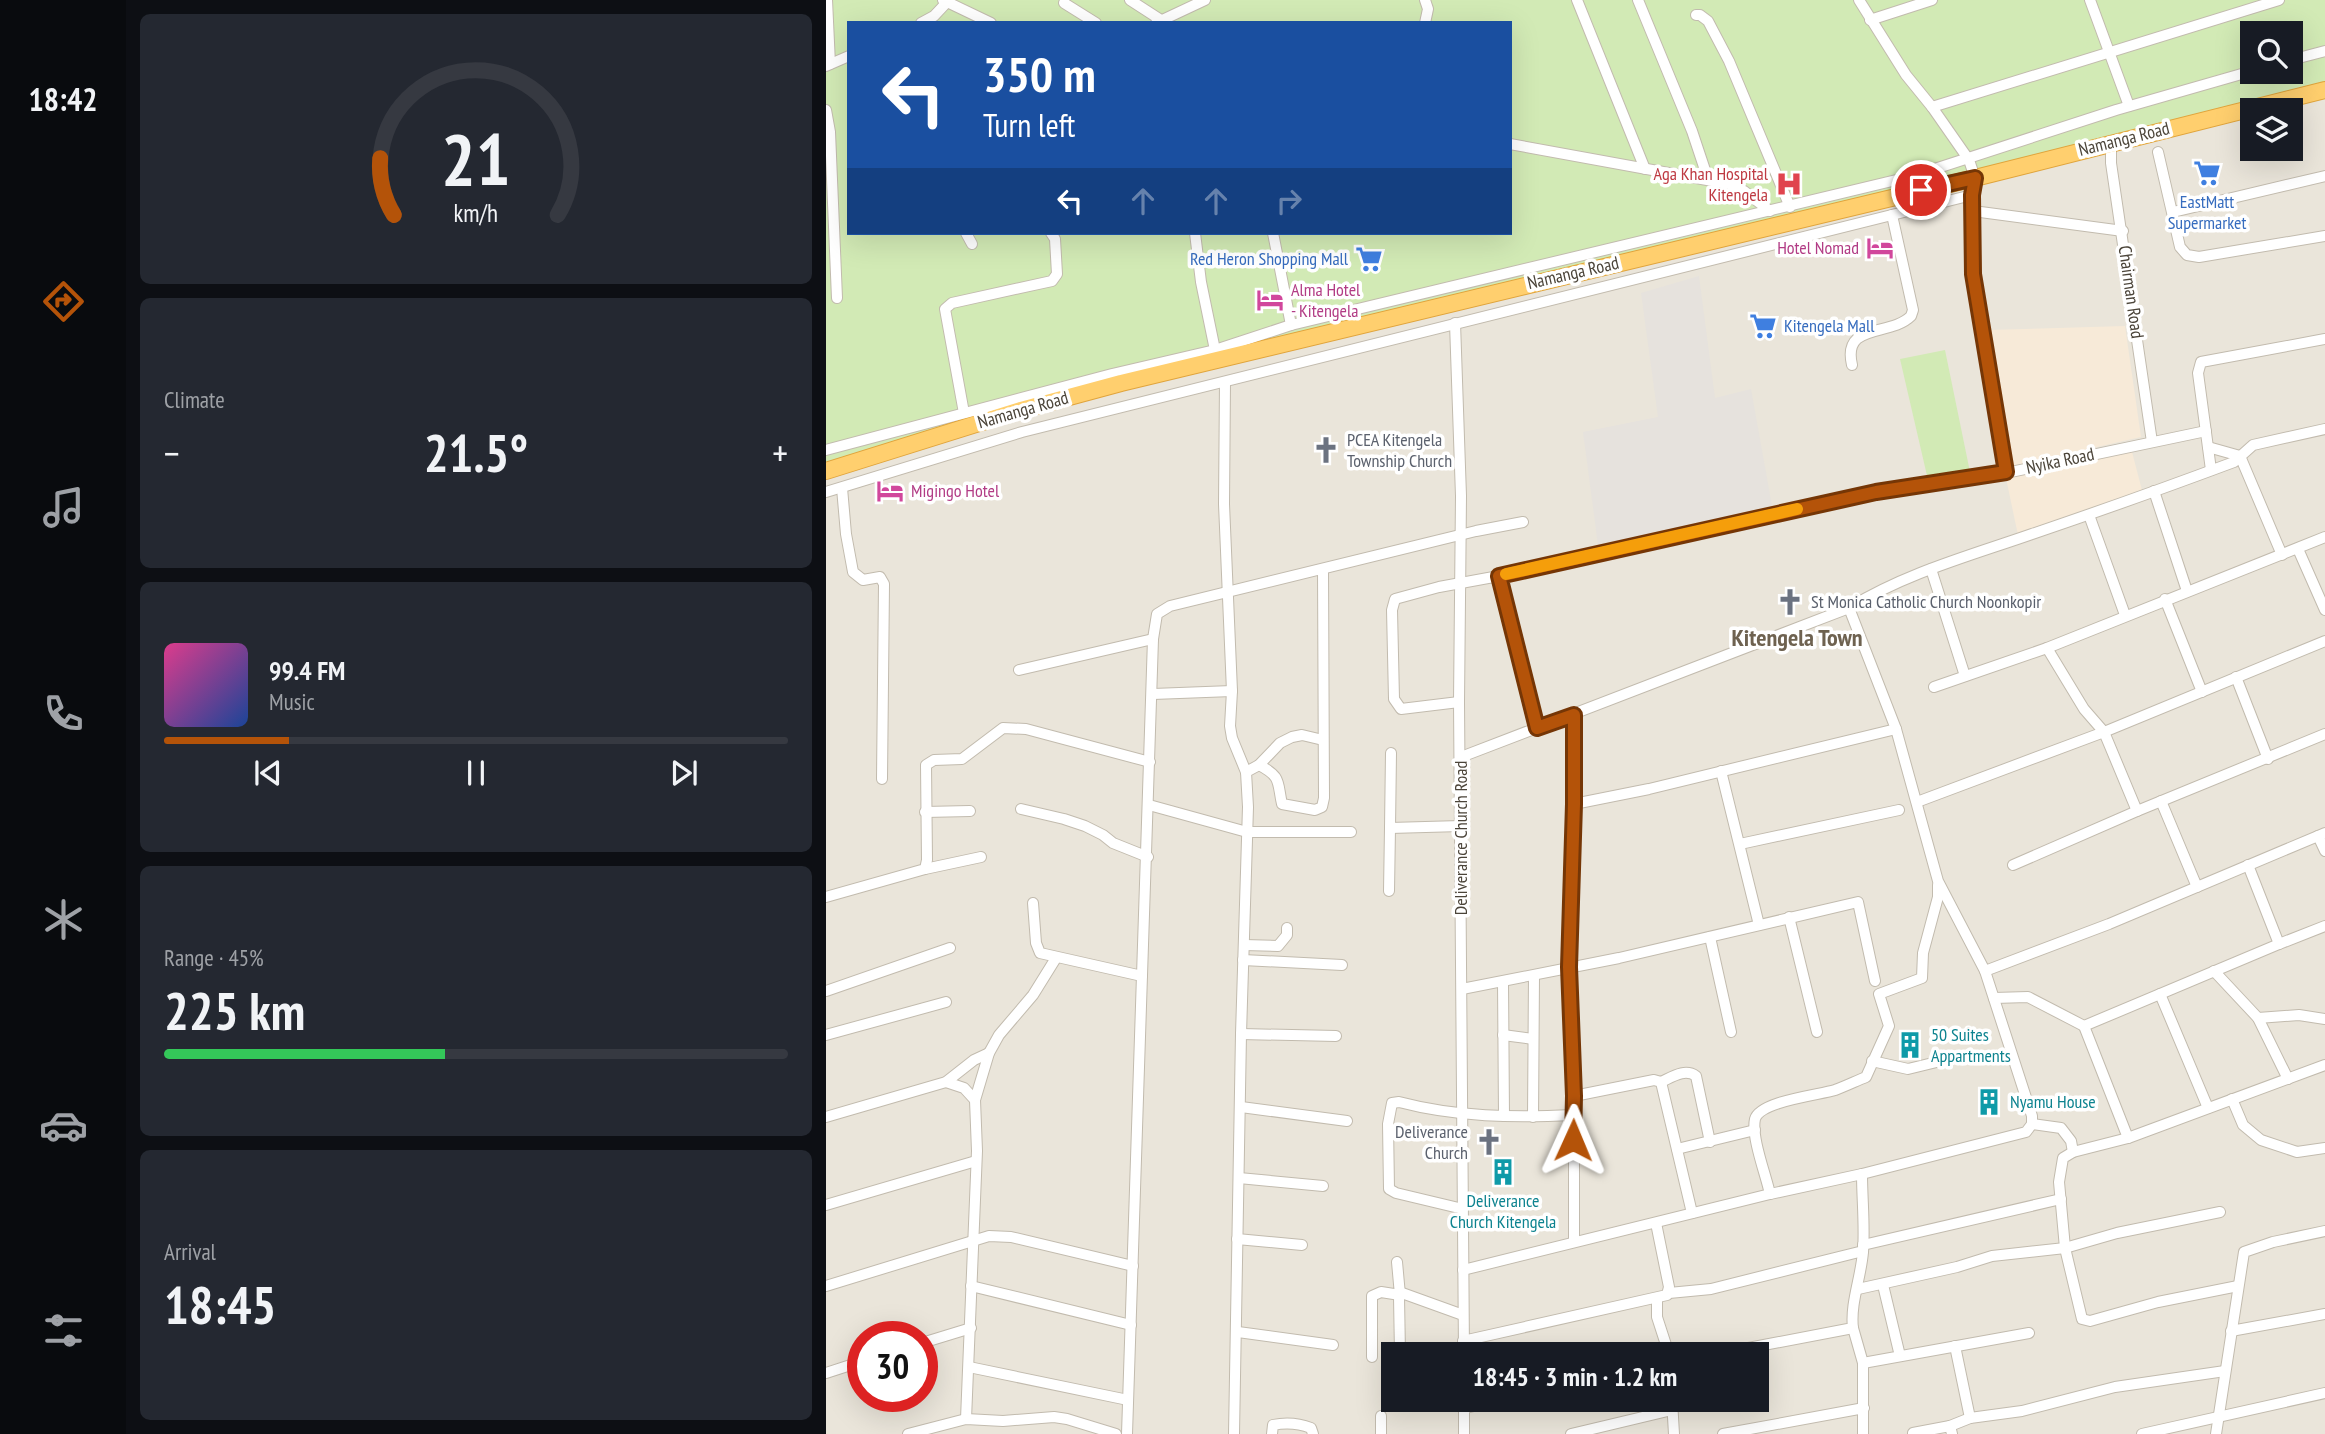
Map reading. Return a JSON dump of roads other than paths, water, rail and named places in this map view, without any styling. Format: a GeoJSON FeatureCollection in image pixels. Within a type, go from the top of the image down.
{"type":"FeatureCollection","features":[{"type":"Feature","properties":{"kind":"highway","name":"Namanga Road"},"geometry":{"type":"LineString","coordinates":[[826,471],[1021,410],[1459,293],[1583,263],[1975,178],[2325,90]]}},
{"type":"Feature","properties":{"kind":"street"},"geometry":{"type":"LineString","coordinates":[[827,0],[828,65],[847,57]]}},
{"type":"Feature","properties":{"kind":"street"},"geometry":{"type":"LineString","coordinates":[[1130,0],[1160,21]]}},
{"type":"Feature","properties":{"kind":"street"},"geometry":{"type":"LineString","coordinates":[[1163,21],[1203,0]]}},
{"type":"Feature","properties":{"kind":"street"},"geometry":{"type":"LineString","coordinates":[[1425,0],[1425,21]]}},
{"type":"Feature","properties":{"kind":"street"},"geometry":{"type":"LineString","coordinates":[[1577,0],[1645,169]]}},
{"type":"Feature","properties":{"kind":"street"},"geometry":{"type":"LineString","coordinates":[[1638,0],[1692,131],[1708,179]]}},
{"type":"Feature","properties":{"kind":"street"},"geometry":{"type":"LineString","coordinates":[[1859,0],[1906,75],[1969,160],[1975,178],[1972,195],[1973,274],[2006,472]]}},
{"type":"Feature","properties":{"kind":"street"},"geometry":{"type":"LineString","coordinates":[[1870,20],[1932,0]]}},
{"type":"Feature","properties":{"kind":"street"},"geometry":{"type":"LineString","coordinates":[[2090,0],[2130,106]]}},
{"type":"Feature","properties":{"kind":"street"},"geometry":{"type":"LineString","coordinates":[[1932,107],[2279,0]]}},
{"type":"Feature","properties":{"kind":"street"},"geometry":{"type":"LineString","coordinates":[[925,21],[934,16],[946,1],[987,21]]}},
{"type":"Feature","properties":{"kind":"street"},"geometry":{"type":"LineString","coordinates":[[1064,3],[1093,21]]}},
{"type":"Feature","properties":{"kind":"street"},"geometry":{"type":"LineString","coordinates":[[1696,15],[1709,22],[1729,61],[1790,207]]}},
{"type":"Feature","properties":{"kind":"street"},"geometry":{"type":"LineString","coordinates":[[2303,57],[2325,51]]}},
{"type":"Feature","properties":{"kind":"street"},"geometry":{"type":"LineString","coordinates":[[1583,263],[1969,160],[2130,106],[2240,74]]}},
{"type":"Feature","properties":{"kind":"street"},"geometry":{"type":"LineString","coordinates":[[826,110],[830,132],[837,298]]}},
{"type":"Feature","properties":{"kind":"street","name":"Chairman Road"},"geometry":{"type":"LineString","coordinates":[[2111,142],[2111,163],[2152,443]]}},
{"type":"Feature","properties":{"kind":"street"},"geometry":{"type":"LineString","coordinates":[[1512,144],[1730,184],[1770,211]]}},
{"type":"Feature","properties":{"kind":"street"},"geometry":{"type":"LineString","coordinates":[[2158,152],[2179,247],[2187,255],[2193,257],[2325,236]]}},
{"type":"Feature","properties":{"kind":"street"},"geometry":{"type":"LineString","coordinates":[[2173,212],[2325,176]]}},
{"type":"Feature","properties":{"kind":"street"},"geometry":{"type":"LineString","coordinates":[[826,492],[1022,432],[1972,195]]}},
{"type":"Feature","properties":{"kind":"street"},"geometry":{"type":"LineString","coordinates":[[1973,211],[2123,231]]}},
{"type":"Feature","properties":{"kind":"street"},"geometry":{"type":"LineString","coordinates":[[1852,365],[1849,354],[1851,345],[1860,335],[1897,326],[1912,316],[1913,310],[1892,215]]}},
{"type":"Feature","properties":{"kind":"street"},"geometry":{"type":"LineString","coordinates":[[967,235],[972,244]]}},
{"type":"Feature","properties":{"kind":"street"},"geometry":{"type":"LineString","coordinates":[[964,413],[945,309],[952,303],[1052,281],[1057,274],[1055,239],[1052,235]]}},
{"type":"Feature","properties":{"kind":"street"},"geometry":{"type":"LineString","coordinates":[[1195,235],[1201,282],[1215,350]]}},
{"type":"Feature","properties":{"kind":"street"},"geometry":{"type":"LineString","coordinates":[[1273,235],[1292,325]]}},
{"type":"Feature","properties":{"kind":"street"},"geometry":{"type":"LineString","coordinates":[[826,450],[1215,350],[1292,325],[1459,293]]}},
{"type":"Feature","properties":{"kind":"street","name":"Deliverance Church Road"},"geometry":{"type":"LineString","coordinates":[[1455,323],[1462,583],[1459,702],[1464,1341]]}},
{"type":"Feature","properties":{"kind":"street"},"geometry":{"type":"LineString","coordinates":[[2211,470],[2198,373],[2201,362],[2325,339]]}},
{"type":"Feature","properties":{"kind":"street"},"geometry":{"type":"LineString","coordinates":[[1225,382],[1224,505],[1232,691],[1230,726],[1246,772],[1247,832],[1234,1434]]}},
{"type":"Feature","properties":{"kind":"street"},"geometry":{"type":"LineString","coordinates":[[1461,757],[1849,608],[1890,584],[2234,462],[2253,445],[2325,429]]}},
{"type":"Feature","properties":{"kind":"street","name":"Nyika Road"},"geometry":{"type":"LineString","coordinates":[[1459,702],[1401,709],[1397,706],[1394,699],[1392,610],[1393,601],[1399,597],[1876,492],[2006,472],[2206,432]]}},
{"type":"Feature","properties":{"kind":"street"},"geometry":{"type":"LineString","coordinates":[[2208,447],[2240,456]]}},
{"type":"Feature","properties":{"kind":"street"},"geometry":{"type":"LineString","coordinates":[[2240,456],[2282,555]]}},
{"type":"Feature","properties":{"kind":"street"},"geometry":{"type":"LineString","coordinates":[[842,488],[853,572],[863,580],[880,577],[884,584],[882,779]]}},
{"type":"Feature","properties":{"kind":"street"},"geometry":{"type":"LineString","coordinates":[[2154,491],[2187,591]]}},
{"type":"Feature","properties":{"kind":"street"},"geometry":{"type":"LineString","coordinates":[[2089,515],[2124,615]]}},
{"type":"Feature","properties":{"kind":"street"},"geometry":{"type":"LineString","coordinates":[[1127,1434],[1148,857],[1153,639],[1157,614],[1164,608],[1523,522]]}},
{"type":"Feature","properties":{"kind":"street"},"geometry":{"type":"LineString","coordinates":[[1934,687],[2047,648],[2325,537]]}},
{"type":"Feature","properties":{"kind":"street"},"geometry":{"type":"LineString","coordinates":[[2298,549],[2325,610]]}},
{"type":"Feature","properties":{"kind":"street"},"geometry":{"type":"LineString","coordinates":[[1319,833],[1320,808],[1324,798],[1322,569]]}},
{"type":"Feature","properties":{"kind":"street"},"geometry":{"type":"LineString","coordinates":[[1931,569],[1965,676]]}},
{"type":"Feature","properties":{"kind":"street"},"geometry":{"type":"LineString","coordinates":[[1499,576],[1537,728]]}},
{"type":"Feature","properties":{"kind":"street"},"geometry":{"type":"LineString","coordinates":[[2165,599],[2202,692]]}},
{"type":"Feature","properties":{"kind":"street"},"geometry":{"type":"LineString","coordinates":[[1463,1270],[2026,1132],[2032,1124],[2032,1115],[1985,971],[1938,881],[1896,729],[1849,608]]}},
{"type":"Feature","properties":{"kind":"street"},"geometry":{"type":"LineString","coordinates":[[1018,670],[1153,639]]}},
{"type":"Feature","properties":{"kind":"street"},"geometry":{"type":"LineString","coordinates":[[1917,802],[2104,732],[2325,641]]}},
{"type":"Feature","properties":{"kind":"street"},"geometry":{"type":"LineString","coordinates":[[2047,648],[2084,709],[2104,732],[2137,811]]}},
{"type":"Feature","properties":{"kind":"street"},"geometry":{"type":"LineString","coordinates":[[2236,677],[2268,759]]}},
{"type":"Feature","properties":{"kind":"street"},"geometry":{"type":"LineString","coordinates":[[1153,694],[1232,691]]}},
{"type":"Feature","properties":{"kind":"street"},"geometry":{"type":"LineString","coordinates":[[1574,715],[1569,967],[1574,1096],[1574,1241]]}},
{"type":"Feature","properties":{"kind":"street"},"geometry":{"type":"LineString","coordinates":[[925,869],[926,765],[929,762],[962,759],[1003,728],[1026,729],[1150,762]]}},
{"type":"Feature","properties":{"kind":"street"},"geometry":{"type":"LineString","coordinates":[[1574,804],[1648,789],[1896,729]]}},
{"type":"Feature","properties":{"kind":"street"},"geometry":{"type":"LineString","coordinates":[[2013,865],[2325,734]]}},
{"type":"Feature","properties":{"kind":"street"},"geometry":{"type":"LineString","coordinates":[[1246,772],[1259,765],[1280,744],[1292,737],[1301,735],[1323,740]]}},
{"type":"Feature","properties":{"kind":"street"},"geometry":{"type":"LineString","coordinates":[[1389,891],[1391,753]]}},
{"type":"Feature","properties":{"kind":"street"},"geometry":{"type":"LineString","coordinates":[[1259,765],[1279,778],[1282,804],[1302,809],[1320,808]]}},
{"type":"Feature","properties":{"kind":"street"},"geometry":{"type":"LineString","coordinates":[[1721,771],[1759,925]]}},
{"type":"Feature","properties":{"kind":"street"},"geometry":{"type":"LineString","coordinates":[[2161,801],[2197,887]]}},
{"type":"Feature","properties":{"kind":"street"},"geometry":{"type":"LineString","coordinates":[[1149,805],[1247,832],[1351,832]]}},
{"type":"Feature","properties":{"kind":"street"},"geometry":{"type":"LineString","coordinates":[[1021,809],[1075,823],[1148,857]]}},
{"type":"Feature","properties":{"kind":"street"},"geometry":{"type":"LineString","coordinates":[[1740,844],[1899,810]]}},
{"type":"Feature","properties":{"kind":"street"},"geometry":{"type":"LineString","coordinates":[[925,812],[970,811]]}},
{"type":"Feature","properties":{"kind":"street"},"geometry":{"type":"LineString","coordinates":[[1390,828],[1461,826]]}},
{"type":"Feature","properties":{"kind":"street"},"geometry":{"type":"LineString","coordinates":[[1985,971],[2109,924],[2322,834],[2325,851]]}},
{"type":"Feature","properties":{"kind":"street"},"geometry":{"type":"LineString","coordinates":[[826,897],[925,869],[981,857]]}},
{"type":"Feature","properties":{"kind":"street"},"geometry":{"type":"LineString","coordinates":[[2248,865],[2279,944]]}},
{"type":"Feature","properties":{"kind":"street"},"geometry":{"type":"LineString","coordinates":[[1770,1194],[1755,1130],[1756,1116],[1762,1110],[1834,1090],[1866,1077],[1889,1026],[1879,994],[1922,978],[1923,953],[1938,897],[1938,881]]}},
{"type":"Feature","properties":{"kind":"street"},"geometry":{"type":"LineString","coordinates":[[1462,989],[1534,976],[1858,902],[1875,981]]}},
{"type":"Feature","properties":{"kind":"street"},"geometry":{"type":"LineString","coordinates":[[1033,903],[1037,949],[1040,953],[1142,976]]}},
{"type":"Feature","properties":{"kind":"street"},"geometry":{"type":"LineString","coordinates":[[1789,918],[1817,1032]]}},
{"type":"Feature","properties":{"kind":"street"},"geometry":{"type":"LineString","coordinates":[[2084,1026],[2325,926]]}},
{"type":"Feature","properties":{"kind":"street"},"geometry":{"type":"LineString","coordinates":[[1244,945],[1278,946],[1287,935],[1287,928]]}},
{"type":"Feature","properties":{"kind":"street"},"geometry":{"type":"LineString","coordinates":[[1710,936],[1731,1032]]}},
{"type":"Feature","properties":{"kind":"street"},"geometry":{"type":"LineString","coordinates":[[826,991],[950,948]]}},
{"type":"Feature","properties":{"kind":"street"},"geometry":{"type":"LineString","coordinates":[[966,1419],[977,1151],[975,1100],[989,1053],[999,1035],[1033,995],[1056,958]]}},
{"type":"Feature","properties":{"kind":"street"},"geometry":{"type":"LineString","coordinates":[[1243,960],[1342,965]]}},
{"type":"Feature","properties":{"kind":"street"},"geometry":{"type":"LineString","coordinates":[[2214,971],[2258,1018],[2288,1079]]}},
{"type":"Feature","properties":{"kind":"street"},"geometry":{"type":"LineString","coordinates":[[1533,1117],[1534,976]]}},
{"type":"Feature","properties":{"kind":"street"},"geometry":{"type":"LineString","coordinates":[[1503,982],[1504,1116]]}},
{"type":"Feature","properties":{"kind":"street"},"geometry":{"type":"LineString","coordinates":[[2160,994],[2208,1108]]}},
{"type":"Feature","properties":{"kind":"street"},"geometry":{"type":"LineString","coordinates":[[1994,998],[2028,997],[2084,1026],[2128,1138]]}},
{"type":"Feature","properties":{"kind":"street"},"geometry":{"type":"LineString","coordinates":[[826,1035],[946,1002]]}},
{"type":"Feature","properties":{"kind":"street"},"geometry":{"type":"LineString","coordinates":[[2258,1018],[2299,1015],[2325,1019]]}},
{"type":"Feature","properties":{"kind":"street"},"geometry":{"type":"LineString","coordinates":[[1241,1034],[1336,1036]]}},
{"type":"Feature","properties":{"kind":"street"},"geometry":{"type":"LineString","coordinates":[[1503,1035],[1533,1039]]}},
{"type":"Feature","properties":{"kind":"street"},"geometry":{"type":"LineString","coordinates":[[826,1117],[946,1082],[974,1060],[989,1053]]}},
{"type":"Feature","properties":{"kind":"street"},"geometry":{"type":"LineString","coordinates":[[1872,1061],[1908,1069],[1949,1059]]}},
{"type":"Feature","properties":{"kind":"street"},"geometry":{"type":"LineString","coordinates":[[2238,1286],[2158,1302],[2085,1321],[2081,1316],[2065,1248],[2061,1162],[2073,1152],[2128,1138],[2325,1065]]}},
{"type":"Feature","properties":{"kind":"street"},"geometry":{"type":"LineString","coordinates":[[1574,1096],[1654,1080],[1661,1082],[1691,1072],[1696,1076],[1710,1142]]}},
{"type":"Feature","properties":{"kind":"street"},"geometry":{"type":"LineString","coordinates":[[946,1082],[964,1088],[975,1100]]}},
{"type":"Feature","properties":{"kind":"street"},"geometry":{"type":"LineString","coordinates":[[1661,1082],[1692,1213]]}},
{"type":"Feature","properties":{"kind":"street"},"geometry":{"type":"LineString","coordinates":[[2232,1099],[2244,1125],[2261,1140],[2297,1152],[2325,1148]]}},
{"type":"Feature","properties":{"kind":"street"},"geometry":{"type":"LineString","coordinates":[[1463,1209],[1389,1189],[1388,1124],[1392,1103],[1399,1101],[1429,1110],[1463,1115],[1573,1115]]}},
{"type":"Feature","properties":{"kind":"street"},"geometry":{"type":"LineString","coordinates":[[1241,1107],[1348,1121]]}},
{"type":"Feature","properties":{"kind":"street"},"geometry":{"type":"LineString","coordinates":[[2032,1124],[2061,1128],[2071,1141],[2073,1152]]}},
{"type":"Feature","properties":{"kind":"street"},"geometry":{"type":"LineString","coordinates":[[1677,1149],[1755,1130]]}},
{"type":"Feature","properties":{"kind":"street"},"geometry":{"type":"LineString","coordinates":[[826,1205],[976,1161]]}},
{"type":"Feature","properties":{"kind":"street"},"geometry":{"type":"LineString","coordinates":[[1862,1174],[1863,1248],[1858,1289],[1852,1308],[1853,1328],[1863,1363],[1863,1434]]}},
{"type":"Feature","properties":{"kind":"street"},"geometry":{"type":"LineString","coordinates":[[1240,1178],[1324,1186]]}},
{"type":"Feature","properties":{"kind":"street"},"geometry":{"type":"LineString","coordinates":[[1464,1341],[1657,1298],[1669,1293],[1711,1289],[2061,1199]]}},
{"type":"Feature","properties":{"kind":"street"},"geometry":{"type":"LineString","coordinates":[[1858,1289],[1957,1267],[1992,1256],[2065,1248],[2117,1233],[2220,1212]]}},
{"type":"Feature","properties":{"kind":"street"},"geometry":{"type":"LineString","coordinates":[[1656,1223],[1669,1293]]}},
{"type":"Feature","properties":{"kind":"street"},"geometry":{"type":"LineString","coordinates":[[2216,1434],[2244,1252],[2273,1242],[2325,1231]]}},
{"type":"Feature","properties":{"kind":"street"},"geometry":{"type":"LineString","coordinates":[[826,1286],[989,1236],[1011,1237],[1133,1266]]}},
{"type":"Feature","properties":{"kind":"street"},"geometry":{"type":"LineString","coordinates":[[1237,1239],[1302,1245]]}},
{"type":"Feature","properties":{"kind":"street"},"geometry":{"type":"LineString","coordinates":[[1397,1262],[1400,1342]]}},
{"type":"Feature","properties":{"kind":"street"},"geometry":{"type":"LineString","coordinates":[[1883,1285],[1900,1356]]}},
{"type":"Feature","properties":{"kind":"street"},"geometry":{"type":"LineString","coordinates":[[971,1286],[1130,1325]]}},
{"type":"Feature","properties":{"kind":"street"},"geometry":{"type":"LineString","coordinates":[[1371,1357],[1372,1296],[1381,1292],[1405,1293],[1463,1315]]}},
{"type":"Feature","properties":{"kind":"street"},"geometry":{"type":"LineString","coordinates":[[1657,1298],[1657,1317],[1666,1342]]}},
{"type":"Feature","properties":{"kind":"street"},"geometry":{"type":"LineString","coordinates":[[2231,1331],[2325,1314]]}},
{"type":"Feature","properties":{"kind":"street"},"geometry":{"type":"LineString","coordinates":[[938,1338],[971,1328]]}},
{"type":"Feature","properties":{"kind":"street"},"geometry":{"type":"LineString","coordinates":[[1769,1344],[1853,1328]]}},
{"type":"Feature","properties":{"kind":"street"},"geometry":{"type":"LineString","coordinates":[[1238,1332],[1332,1345]]}},
{"type":"Feature","properties":{"kind":"street"},"geometry":{"type":"LineString","coordinates":[[1863,1363],[2029,1333]]}},
{"type":"Feature","properties":{"kind":"street"},"geometry":{"type":"LineString","coordinates":[[1955,1346],[1970,1418]]}},
{"type":"Feature","properties":{"kind":"street"},"geometry":{"type":"LineString","coordinates":[[826,1373],[847,1366]]}},
{"type":"Feature","properties":{"kind":"street"},"geometry":{"type":"LineString","coordinates":[[970,1367],[1128,1399]]}},
{"type":"Feature","properties":{"kind":"street"},"geometry":{"type":"LineString","coordinates":[[1913,1433],[1951,1430],[1970,1418],[2022,1411],[2115,1387],[2225,1371]]}},
{"type":"Feature","properties":{"kind":"street"},"geometry":{"type":"LineString","coordinates":[[2142,1434],[2325,1393]]}},
{"type":"Feature","properties":{"kind":"street"},"geometry":{"type":"LineString","coordinates":[[1723,1434],[1864,1409]]}},
{"type":"Feature","properties":{"kind":"street"},"geometry":{"type":"LineString","coordinates":[[1464,1412],[1464,1434]]}},
{"type":"Feature","properties":{"kind":"street"},"geometry":{"type":"LineString","coordinates":[[1572,1434],[1648,1412]]}},
{"type":"Feature","properties":{"kind":"street"},"geometry":{"type":"LineString","coordinates":[[1672,1412],[1674,1434]]}},
{"type":"Feature","properties":{"kind":"street"},"geometry":{"type":"LineString","coordinates":[[1381,1416],[1381,1434]]}},
{"type":"Feature","properties":{"kind":"street"},"geometry":{"type":"LineString","coordinates":[[908,1434],[966,1419],[1003,1421],[1044,1418],[1067,1419],[1116,1434]]}},
{"type":"Feature","properties":{"kind":"street"},"geometry":{"type":"LineString","coordinates":[[1272,1434],[1273,1425],[1284,1422],[1311,1428],[1313,1434]]}},
{"type":"Feature","properties":{"kind":"place","name":"EastMatt Supermarket"},"geometry":{"type":"Point","coordinates":[2207,173]}},
{"type":"Feature","properties":{"kind":"place","name":"Aga Khan Hospital Kitengela"},"geometry":{"type":"Point","coordinates":[1789,184]}},
{"type":"Feature","properties":{"kind":"place","name":"Hotel Nomad"},"geometry":{"type":"Point","coordinates":[1880,248]}},
{"type":"Feature","properties":{"kind":"place","name":"Red Heron Shopping Mall"},"geometry":{"type":"Point","coordinates":[1369,259]}},
{"type":"Feature","properties":{"kind":"place","name":"Alma Hotel - Kitengela"},"geometry":{"type":"Point","coordinates":[1270,300]}},
{"type":"Feature","properties":{"kind":"place","name":"Kitengela Mall"},"geometry":{"type":"Point","coordinates":[1763,326]}},
{"type":"Feature","properties":{"kind":"place","name":"PCEA Kitengela Township Church"},"geometry":{"type":"Point","coordinates":[1326,450]}},
{"type":"Feature","properties":{"kind":"place","name":"Migingo Hotel"},"geometry":{"type":"Point","coordinates":[890,491]}},
{"type":"Feature","properties":{"kind":"place","name":"St Monica Catholic Church Noonkopir"},"geometry":{"type":"Point","coordinates":[1790,602]}},
{"type":"Feature","properties":{"kind":"place","name":"50 Suites Appartments"},"geometry":{"type":"Point","coordinates":[1910,1045]}},
{"type":"Feature","properties":{"kind":"place","name":"Nyamu House"},"geometry":{"type":"Point","coordinates":[1989,1102]}},
{"type":"Feature","properties":{"kind":"place","name":"Deliverance Church"},"geometry":{"type":"Point","coordinates":[1489,1142]}},
{"type":"Feature","properties":{"kind":"place","name":"Deliverance Church Kitengela"},"geometry":{"type":"Point","coordinates":[1503,1172]}},
{"type":"Feature","properties":{"kind":"district","name":"Kitengela Town"},"geometry":{"type":"Point","coordinates":[1797,638]}}]}
